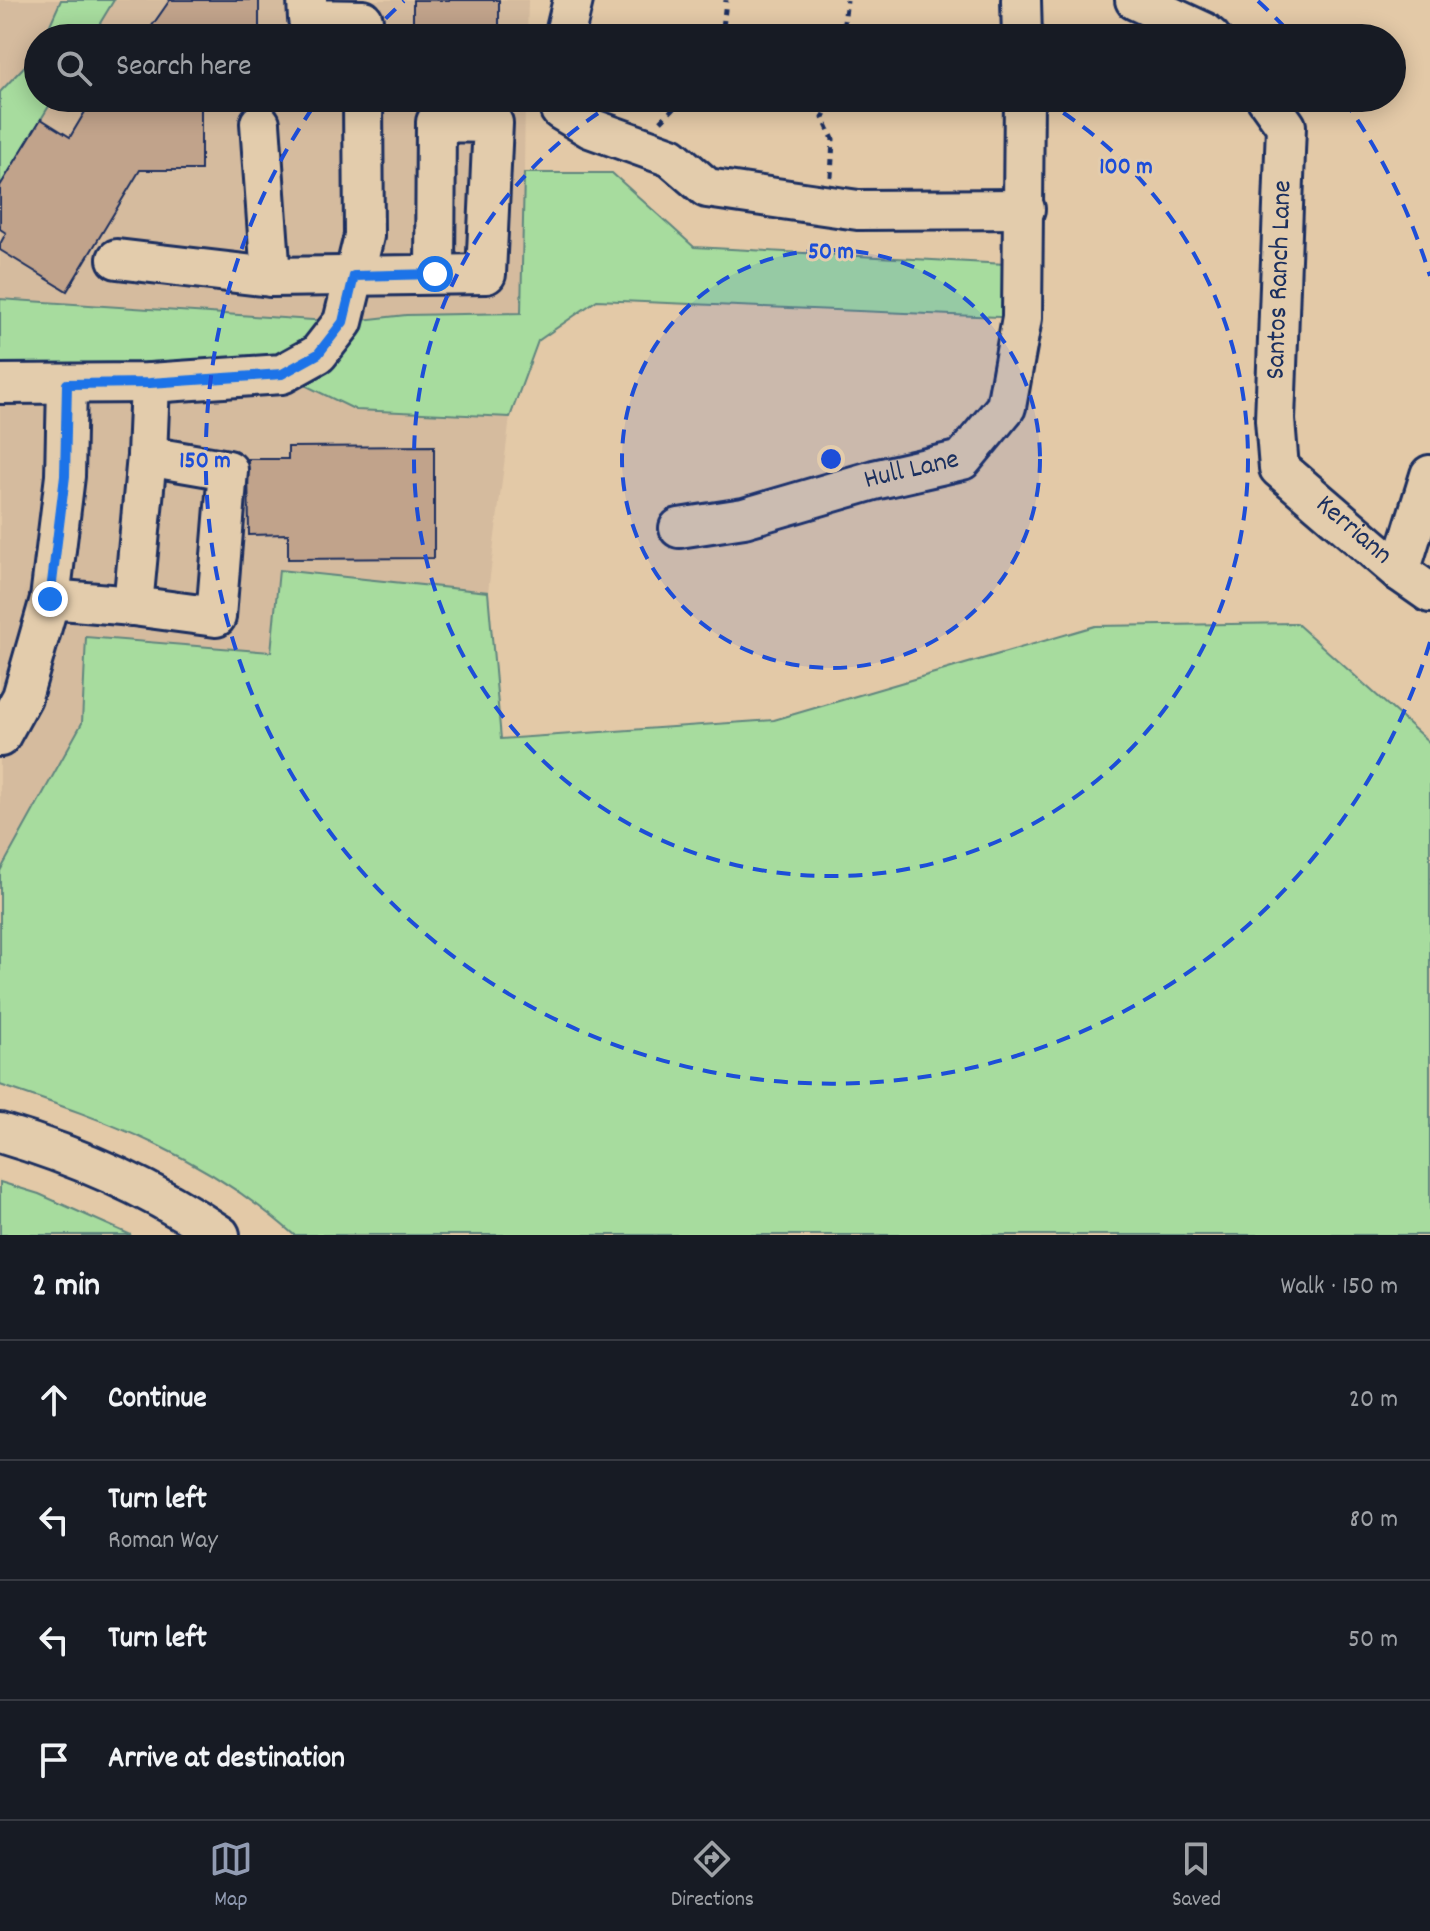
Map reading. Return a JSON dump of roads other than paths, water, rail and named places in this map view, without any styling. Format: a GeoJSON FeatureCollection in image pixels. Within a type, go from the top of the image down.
{"type":"FeatureCollection","features":[{"type":"Feature","properties":{"kind":"street"},"geometry":{"type":"LineString","coordinates":[[307,0],[308,19],[363,19]]}},
{"type":"Feature","properties":{"kind":"street"},"geometry":{"type":"LineString","coordinates":[[567,24],[573,0]]}},
{"type":"Feature","properties":{"kind":"street"},"geometry":{"type":"LineString","coordinates":[[1021,0],[1022,24]]}},
{"type":"Feature","properties":{"kind":"street"},"geometry":{"type":"LineString","coordinates":[[1135,0],[1187,24]]}},
{"type":"Feature","properties":{"kind":"street"},"geometry":{"type":"LineString","coordinates":[[0,384],[150,383],[282,374],[318,354],[343,322],[364,236],[363,112]]}},
{"type":"Feature","properties":{"kind":"street"},"geometry":{"type":"LineString","coordinates":[[563,112],[590,128],[671,157],[707,188],[858,210],[1025,209]]}},
{"type":"Feature","properties":{"kind":"street","name":"Hull Lane"},"geometry":{"type":"LineString","coordinates":[[679,528],[744,518],[874,480],[962,460],[1006,407],[1022,318],[1024,112]]}},
{"type":"Feature","properties":{"kind":"street","name":"Santos Ranch Lane"},"geometry":{"type":"LineString","coordinates":[[1276,112],[1286,126],[1275,420],[1279,468]]}},
{"type":"Feature","properties":{"kind":"street"},"geometry":{"type":"LineString","coordinates":[[260,123],[271,277]]}},
{"type":"Feature","properties":{"kind":"street"},"geometry":{"type":"LineString","coordinates":[[117,259],[271,277],[435,274]]}},
{"type":"Feature","properties":{"kind":"street"},"geometry":{"type":"LineString","coordinates":[[133,606],[147,456],[150,383]]}},
{"type":"Feature","properties":{"kind":"street"},"geometry":{"type":"LineString","coordinates":[[0,737],[22,697],[50,599],[65,476],[67,384]]}},
{"type":"Feature","properties":{"kind":"street"},"geometry":{"type":"LineString","coordinates":[[50,599],[216,617],[228,470],[147,456]]}},
{"type":"Feature","properties":{"kind":"street","name":"Kerriann"},"geometry":{"type":"LineString","coordinates":[[1279,468],[1415,583]]}},
{"type":"Feature","properties":{"kind":"street"},"geometry":{"type":"LineString","coordinates":[[1415,583],[1430,475]]}},
{"type":"Feature","properties":{"kind":"street"},"geometry":{"type":"LineString","coordinates":[[0,1133],[109,1172],[185,1211],[220,1235]]}}]}
